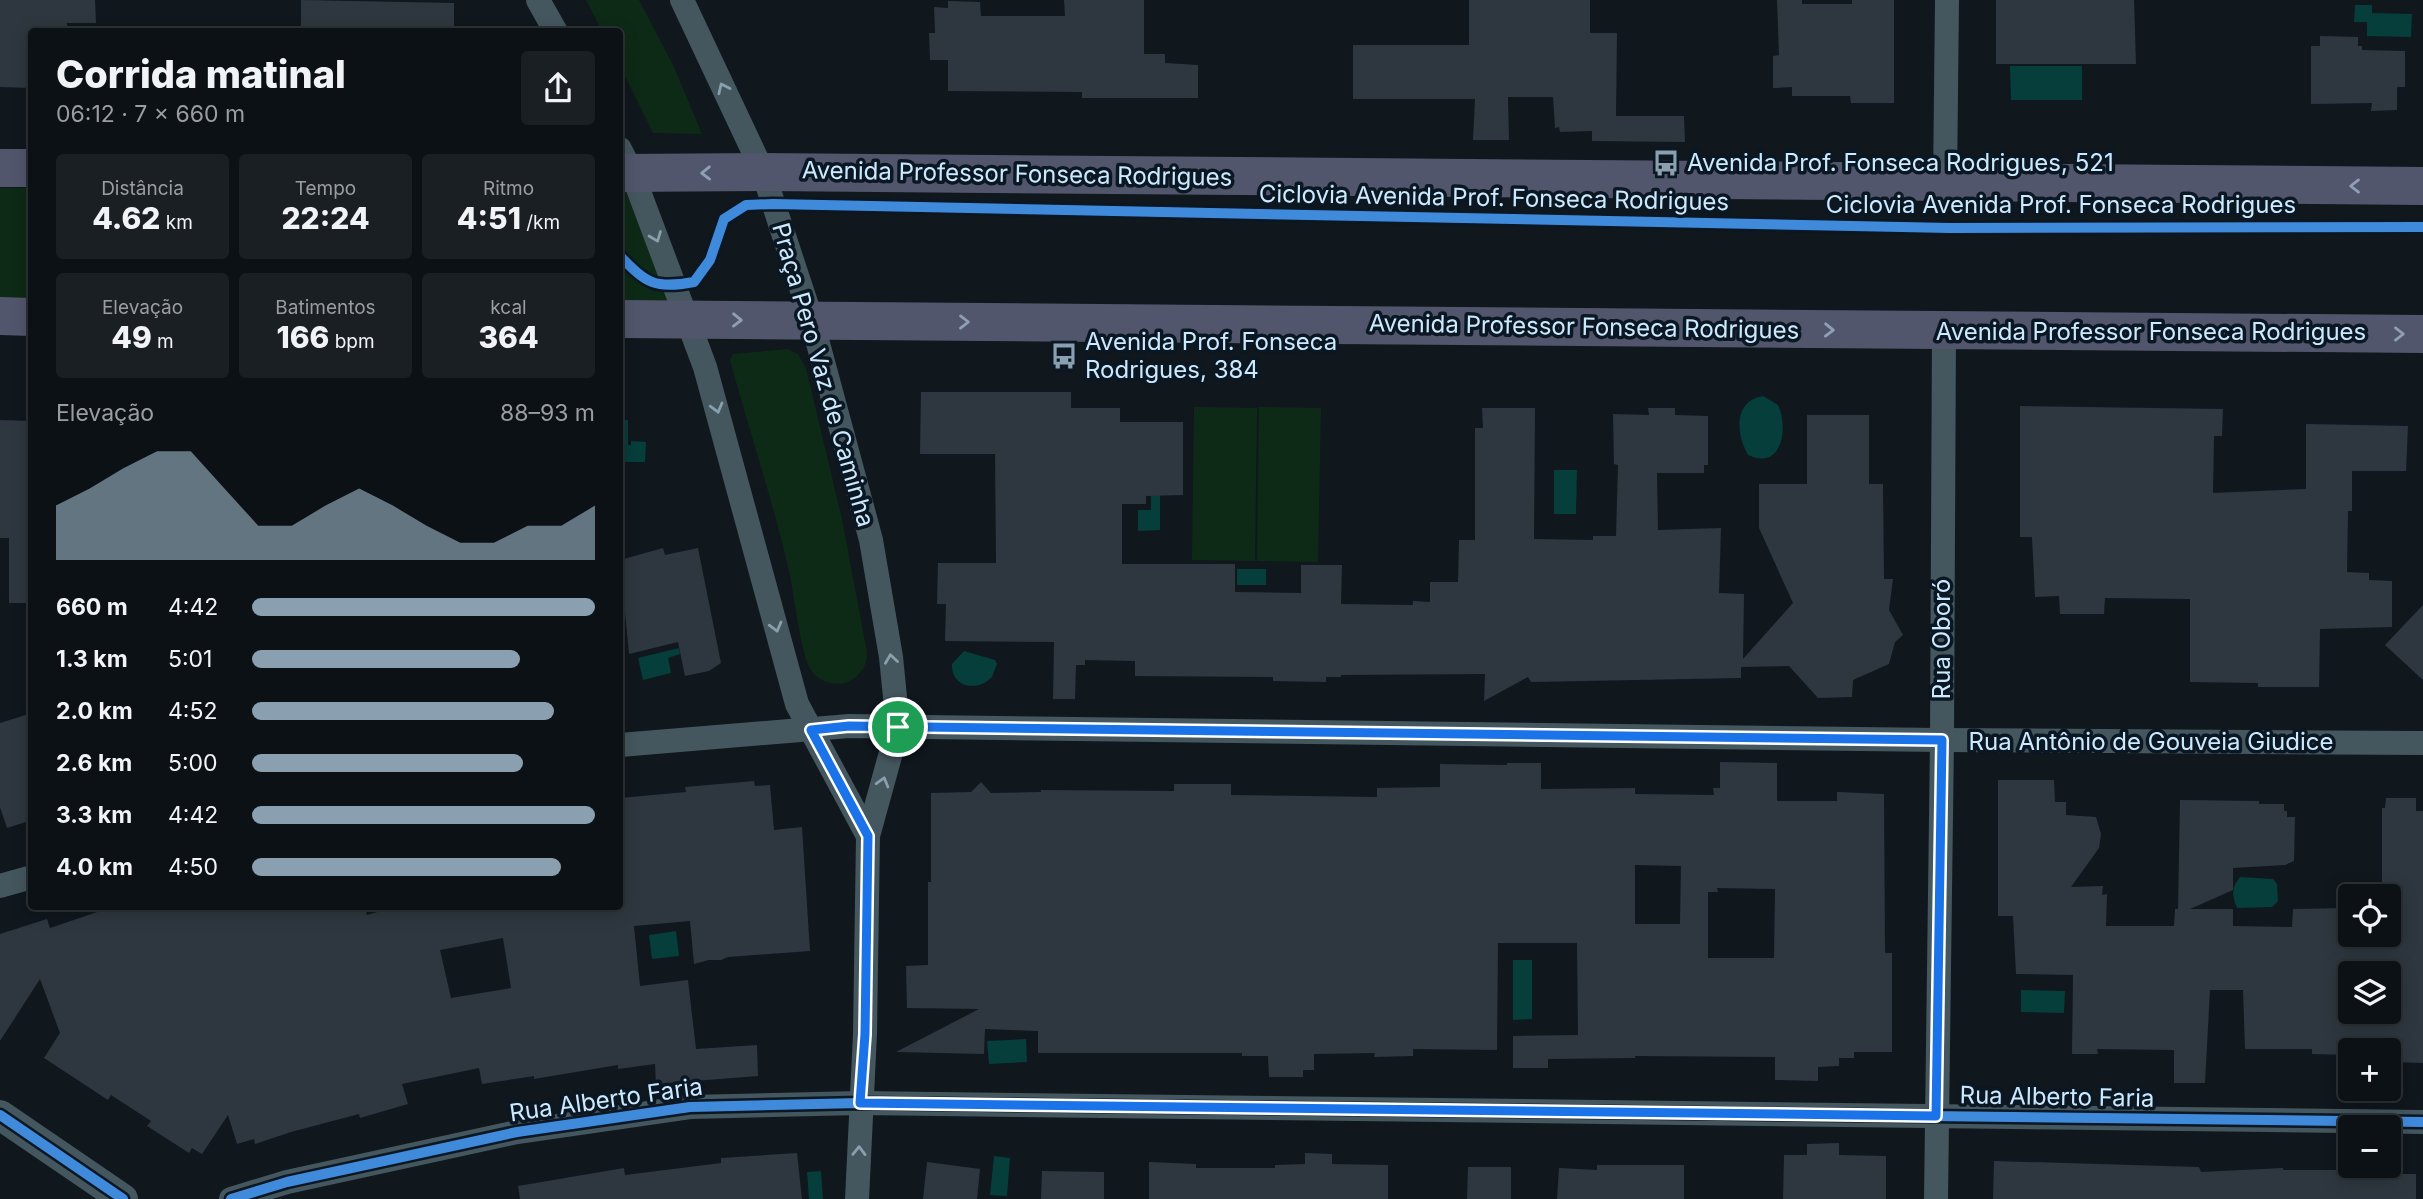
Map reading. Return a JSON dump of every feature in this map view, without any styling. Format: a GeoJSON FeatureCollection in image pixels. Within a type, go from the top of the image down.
{"type":"FeatureCollection","features":[{"type":"Feature","properties":{"kind":"highway","name":"Avenida Professor Fonseca Rodrigues"},"geometry":{"type":"LineString","coordinates":[[624,165],[763,172],[2423,186]]}},
{"type":"Feature","properties":{"kind":"highway"},"geometry":{"type":"LineString","coordinates":[[0,168],[28,168]]}},
{"type":"Feature","properties":{"kind":"highway"},"geometry":{"type":"LineString","coordinates":[[0,316],[28,317]]}},
{"type":"Feature","properties":{"kind":"highway","name":"Avenida Professor Fonseca Rodrigues"},"geometry":{"type":"LineString","coordinates":[[623,319],[2423,334]]}},
{"type":"Feature","properties":{"kind":"street"},"geometry":{"type":"LineString","coordinates":[[538,0],[553,28]]}},
{"type":"Feature","properties":{"kind":"street","name":"Praça Pero Vaz de Caminha"},"geometry":{"type":"LineString","coordinates":[[682,0],[763,172],[811,321],[871,540],[891,657],[898,727]]}},
{"type":"Feature","properties":{"kind":"street"},"geometry":{"type":"LineString","coordinates":[[1945,183],[1947,0]]}},
{"type":"Feature","properties":{"kind":"street"},"geometry":{"type":"LineString","coordinates":[[624,165],[705,367],[797,704],[868,836]]}},
{"type":"Feature","properties":{"kind":"street","name":"Rua Oboró"},"geometry":{"type":"LineString","coordinates":[[1936,1199],[1944,331]]}},
{"type":"Feature","properties":{"kind":"street","name":"Rua Antônio de Gouveia Giudice"},"geometry":{"type":"LineString","coordinates":[[623,745],[849,726],[1942,740],[2423,743]]}},
{"type":"Feature","properties":{"kind":"street"},"geometry":{"type":"LineString","coordinates":[[857,1199],[865,1034],[868,836],[898,727]]}},
{"type":"Feature","properties":{"kind":"street"},"geometry":{"type":"LineString","coordinates":[[0,886],[28,878]]}},
{"type":"Feature","properties":{"kind":"street","name":"Rua Alberto Faria"},"geometry":{"type":"LineString","coordinates":[[231,1199],[285,1190],[517,1132],[690,1107],[860,1103],[2423,1122]]}},
{"type":"Feature","properties":{"kind":"street"},"geometry":{"type":"LineString","coordinates":[[0,1115],[123,1199]]}},
{"type":"Feature","properties":{"kind":"shaded area"},"geometry":{"type":"Polygon","coordinates":[[[586,0],[639,0],[674,67],[702,134],[653,133],[623,72],[623,28],[600,28],[586,0]]]}},
{"type":"Feature","properties":{"kind":"shaded area"},"geometry":{"type":"Polygon","coordinates":[[[2355,5],[2372,5],[2372,13],[2412,14],[2411,37],[2367,36],[2367,22],[2354,22],[2355,5]]]}},
{"type":"Feature","properties":{"kind":"shaded area"},"geometry":{"type":"Polygon","coordinates":[[[2010,66],[2082,66],[2082,100],[2011,100],[2010,66]]]}},
{"type":"Feature","properties":{"kind":"shaded area"},"geometry":{"type":"Polygon","coordinates":[[[0,188],[28,188],[28,299],[0,299],[0,188]]]}},
{"type":"Feature","properties":{"kind":"shaded area"},"geometry":{"type":"Polygon","coordinates":[[[623,193],[626,193],[670,304],[623,303],[623,193]]]}},
{"type":"Feature","properties":{"kind":"shaded area"},"geometry":{"type":"Polygon","coordinates":[[[788,349],[798,354],[806,368],[842,519],[867,652],[865,665],[860,673],[846,683],[821,679],[807,663],[783,544],[730,360],[733,354],[788,349]]]}},
{"type":"Feature","properties":{"kind":"shaded area"},"geometry":{"type":"Polygon","coordinates":[[[1763,396],[1778,405],[1783,425],[1780,445],[1769,457],[1760,458],[1748,455],[1741,438],[1740,420],[1746,404],[1763,396]]]}},
{"type":"Feature","properties":{"kind":"shaded area"},"geometry":{"type":"Polygon","coordinates":[[[1194,407],[1257,408],[1255,561],[1192,560],[1194,407]]]}},
{"type":"Feature","properties":{"kind":"shaded area"},"geometry":{"type":"Polygon","coordinates":[[[1259,407],[1321,408],[1318,562],[1257,561],[1259,407]]]}},
{"type":"Feature","properties":{"kind":"shaded area"},"geometry":{"type":"Polygon","coordinates":[[[623,420],[628,420],[628,445],[631,445],[631,441],[646,442],[645,462],[623,462],[623,420]]]}},
{"type":"Feature","properties":{"kind":"shaded area"},"geometry":{"type":"Polygon","coordinates":[[[1554,470],[1577,470],[1576,514],[1554,514],[1554,470]]]}},
{"type":"Feature","properties":{"kind":"shaded area"},"geometry":{"type":"Polygon","coordinates":[[[1151,475],[1160,475],[1160,530],[1138,531],[1138,510],[1151,510],[1151,475]]]}},
{"type":"Feature","properties":{"kind":"shaded area"},"geometry":{"type":"Polygon","coordinates":[[[1237,569],[1266,569],[1266,585],[1237,585],[1237,569]]]}},
{"type":"Feature","properties":{"kind":"shaded area"},"geometry":{"type":"Polygon","coordinates":[[[679,648],[680,654],[668,658],[671,673],[643,680],[638,658],[679,648]]]}},
{"type":"Feature","properties":{"kind":"shaded area"},"geometry":{"type":"Polygon","coordinates":[[[964,651],[995,660],[997,664],[992,677],[974,686],[958,681],[952,664],[964,651]]]}},
{"type":"Feature","properties":{"kind":"shaded area"},"geometry":{"type":"Polygon","coordinates":[[[2240,877],[2273,879],[2277,884],[2278,901],[2272,907],[2237,908],[2233,892],[2240,877]]]}},
{"type":"Feature","properties":{"kind":"shaded area"},"geometry":{"type":"Polygon","coordinates":[[[676,931],[679,956],[652,959],[649,935],[676,931]]]}},
{"type":"Feature","properties":{"kind":"shaded area"},"geometry":{"type":"Polygon","coordinates":[[[1513,960],[1532,960],[1532,1019],[1513,1020],[1513,960]]]}},
{"type":"Feature","properties":{"kind":"shaded area"},"geometry":{"type":"Polygon","coordinates":[[[2021,990],[2065,991],[2064,1013],[2021,1012],[2021,990]]]}},
{"type":"Feature","properties":{"kind":"shaded area"},"geometry":{"type":"Polygon","coordinates":[[[1026,1039],[1027,1062],[989,1064],[987,1041],[1026,1039]]]}},
{"type":"Feature","properties":{"kind":"shaded area"},"geometry":{"type":"Polygon","coordinates":[[[994,1156],[1010,1158],[1007,1196],[990,1195],[994,1156]]]}},
{"type":"Feature","properties":{"kind":"shaded area"},"geometry":{"type":"Polygon","coordinates":[[[821,1171],[823,1199],[809,1199],[807,1172],[821,1171]]]}},
{"type":"Feature","properties":{"kind":"building"},"geometry":{"type":"Polygon","coordinates":[[[0,0],[95,0],[96,23],[67,23],[67,28],[28,28],[28,88],[0,87],[0,0]]]}},
{"type":"Feature","properties":{"kind":"building"},"geometry":{"type":"Polygon","coordinates":[[[301,0],[454,3],[454,28],[301,28],[301,0]]]}},
{"type":"Feature","properties":{"kind":"building"},"geometry":{"type":"Polygon","coordinates":[[[1064,0],[1144,0],[1144,54],[1165,54],[1165,63],[1198,65],[1198,98],[1082,98],[1082,92],[948,91],[948,60],[930,60],[929,33],[935,33],[934,7],[948,8],[948,1],[980,2],[981,16],[1065,16],[1064,0]]]}},
{"type":"Feature","properties":{"kind":"building"},"geometry":{"type":"Polygon","coordinates":[[[1469,0],[1590,0],[1590,33],[1617,33],[1616,116],[1684,116],[1685,142],[1592,141],[1592,131],[1560,132],[1559,127],[1555,128],[1553,97],[1508,97],[1509,140],[1473,140],[1475,99],[1353,99],[1353,45],[1469,45],[1469,0]]]}},
{"type":"Feature","properties":{"kind":"building"},"geometry":{"type":"Polygon","coordinates":[[[1777,0],[1802,0],[1802,4],[1852,4],[1852,0],[1894,0],[1894,103],[1851,103],[1850,96],[1792,96],[1792,87],[1773,88],[1773,56],[1779,55],[1777,0]]]}},
{"type":"Feature","properties":{"kind":"building"},"geometry":{"type":"Polygon","coordinates":[[[1996,0],[2134,0],[2136,64],[1996,64],[1996,0]]]}},
{"type":"Feature","properties":{"kind":"building"},"geometry":{"type":"Polygon","coordinates":[[[2320,36],[2358,37],[2358,46],[2362,46],[2362,50],[2405,51],[2405,87],[2397,87],[2397,110],[2371,111],[2372,103],[2311,104],[2311,46],[2320,46],[2320,36]]]}},
{"type":"Feature","properties":{"kind":"building"},"geometry":{"type":"Polygon","coordinates":[[[921,392],[1071,392],[1071,408],[1120,408],[1120,422],[1183,422],[1183,495],[1146,496],[1146,504],[1122,504],[1122,564],[1235,564],[1235,592],[1301,593],[1301,565],[1342,565],[1341,604],[1413,605],[1413,601],[1430,602],[1430,582],[1458,582],[1459,540],[1475,540],[1475,428],[1483,428],[1482,408],[1535,408],[1534,539],[1593,540],[1593,536],[1616,536],[1618,465],[1614,464],[1613,414],[1649,415],[1648,408],[1675,408],[1675,415],[1708,416],[1708,465],[1704,465],[1704,473],[1657,473],[1658,530],[1721,528],[1719,593],[1744,594],[1743,659],[1793,603],[1759,528],[1759,484],[1807,484],[1807,415],[1869,415],[1869,484],[1883,484],[1884,579],[1893,579],[1889,610],[1903,635],[1895,642],[1889,664],[1853,680],[1852,697],[1818,698],[1789,666],[1741,667],[1741,678],[1531,682],[1528,677],[1484,701],[1485,674],[1341,675],[1326,677],[1326,682],[1273,681],[1273,677],[1135,676],[1135,661],[1085,660],[1085,665],[1076,665],[1075,699],[1053,699],[1054,642],[945,641],[946,604],[937,604],[938,563],[996,563],[995,454],[920,454],[921,392]]]}},
{"type":"Feature","properties":{"kind":"building"},"geometry":{"type":"Polygon","coordinates":[[[2020,406],[2223,409],[2222,436],[2214,436],[2213,493],[2306,489],[2306,424],[2408,426],[2406,471],[2352,471],[2352,511],[2348,511],[2347,572],[2369,573],[2369,580],[2392,581],[2392,627],[2320,629],[2319,687],[2258,687],[2258,683],[2190,682],[2190,599],[2105,598],[2104,614],[2060,614],[2059,596],[2035,597],[2032,537],[2020,537],[2020,406]]]}},
{"type":"Feature","properties":{"kind":"building"},"geometry":{"type":"Polygon","coordinates":[[[0,420],[28,421],[28,603],[9,603],[9,538],[0,538],[0,420]]]}},
{"type":"Feature","properties":{"kind":"building"},"geometry":{"type":"Polygon","coordinates":[[[663,548],[665,555],[698,548],[721,663],[709,671],[685,676],[678,642],[629,654],[623,559],[663,548]]]}},
{"type":"Feature","properties":{"kind":"building"},"geometry":{"type":"Polygon","coordinates":[[[2423,605],[2423,680],[2385,645],[2423,605]]]}},
{"type":"Feature","properties":{"kind":"building"},"geometry":{"type":"Polygon","coordinates":[[[28,714],[28,821],[7,828],[0,807],[0,723],[28,714]]]}},
{"type":"Feature","properties":{"kind":"building"},"geometry":{"type":"Polygon","coordinates":[[[1720,762],[1777,763],[1777,801],[1837,801],[1837,792],[1884,794],[1885,953],[1892,953],[1892,1052],[1854,1052],[1854,1058],[1839,1058],[1839,1066],[1818,1067],[1818,1081],[1775,1080],[1775,1057],[1635,1056],[1548,1059],[1548,1068],[1513,1068],[1513,1036],[1578,1035],[1577,943],[1498,943],[1497,1050],[1413,1049],[1413,1056],[1374,1057],[1375,1053],[1314,1054],[1314,1070],[1303,1070],[1303,1077],[1269,1077],[1268,1056],[1242,1056],[1242,1053],[1038,1053],[1038,1031],[985,1029],[984,1054],[896,1052],[979,1009],[907,1008],[906,966],[928,965],[931,793],[971,792],[981,782],[991,793],[1041,790],[1174,791],[1174,784],[1231,784],[1231,795],[1377,797],[1377,788],[1440,787],[1440,764],[1507,763],[1541,763],[1541,789],[1635,788],[1635,794],[1714,795],[1713,788],[1720,788],[1720,762]],[[1635,865],[1635,924],[1680,924],[1681,866],[1635,865]],[[1717,888],[1718,892],[1708,892],[1708,958],[1774,958],[1775,889],[1717,888]]]}},
{"type":"Feature","properties":{"kind":"building"},"geometry":{"type":"Polygon","coordinates":[[[1998,780],[2054,780],[2055,802],[2066,802],[2066,815],[2096,817],[2101,834],[2099,848],[2071,887],[2103,886],[2102,895],[2107,894],[2106,926],[2174,926],[2175,909],[2178,909],[2180,800],[2259,801],[2259,804],[2284,804],[2287,817],[2295,817],[2294,861],[2285,865],[2233,868],[2233,890],[2190,909],[2233,909],[2233,926],[2292,927],[2293,909],[2338,908],[2338,947],[2401,947],[2401,884],[2382,884],[2382,808],[2385,808],[2386,798],[2416,798],[2416,811],[2423,811],[2423,1063],[2401,1062],[2401,1038],[2338,1038],[2338,1055],[2312,1054],[2312,1049],[2245,1049],[2243,990],[2210,990],[2205,1083],[2174,1083],[2174,1050],[2097,1049],[2098,1054],[2072,1054],[2073,975],[2016,974],[2013,916],[1998,916],[1998,780]]]}},
{"type":"Feature","properties":{"kind":"building"},"geometry":{"type":"Polygon","coordinates":[[[754,781],[755,786],[770,785],[774,830],[802,827],[810,951],[728,957],[694,964],[690,921],[634,926],[640,986],[688,980],[696,1049],[757,1045],[758,1076],[656,1084],[655,1064],[618,1069],[618,1065],[534,1079],[534,1076],[482,1084],[479,1068],[402,1084],[408,1104],[360,1118],[359,1114],[255,1144],[254,1139],[237,1144],[228,1115],[202,1154],[192,1148],[189,1153],[147,1126],[151,1121],[111,1095],[108,1100],[44,1058],[60,1033],[40,979],[0,1041],[0,934],[47,919],[50,928],[103,910],[365,910],[367,915],[384,910],[623,910],[623,798],[686,792],[685,787],[754,781]],[[503,938],[440,950],[451,998],[511,988],[503,938]]]}},
{"type":"Feature","properties":{"kind":"building"},"geometry":{"type":"Polygon","coordinates":[[[1839,1143],[1839,1155],[1886,1156],[1886,1199],[1783,1199],[1784,1155],[1807,1155],[1807,1144],[1839,1143]]]}},
{"type":"Feature","properties":{"kind":"building"},"geometry":{"type":"Polygon","coordinates":[[[797,1153],[802,1199],[520,1199],[518,1186],[624,1168],[625,1175],[721,1163],[721,1158],[797,1153]]]}},
{"type":"Feature","properties":{"kind":"building"},"geometry":{"type":"Polygon","coordinates":[[[1305,1153],[1332,1154],[1332,1164],[1388,1165],[1388,1199],[1149,1199],[1149,1162],[1196,1164],[1196,1168],[1275,1168],[1275,1165],[1305,1164],[1305,1153]]]}},
{"type":"Feature","properties":{"kind":"building"},"geometry":{"type":"Polygon","coordinates":[[[1994,1161],[2199,1167],[2201,1172],[2283,1168],[2338,1170],[2338,1178],[2401,1178],[2401,1174],[2416,1174],[2416,1199],[1993,1199],[1994,1161]]]}},
{"type":"Feature","properties":{"kind":"building"},"geometry":{"type":"Polygon","coordinates":[[[927,1162],[980,1169],[977,1199],[923,1199],[927,1162]]]}},
{"type":"Feature","properties":{"kind":"building"},"geometry":{"type":"Polygon","coordinates":[[[1597,1165],[1684,1165],[1684,1199],[1557,1199],[1559,1168],[1597,1170],[1597,1165]]]}},
{"type":"Feature","properties":{"kind":"building"},"geometry":{"type":"Polygon","coordinates":[[[1468,1167],[1511,1167],[1511,1199],[1467,1199],[1468,1167]]]}},
{"type":"Feature","properties":{"kind":"building"},"geometry":{"type":"Polygon","coordinates":[[[1042,1171],[1104,1172],[1104,1199],[1041,1199],[1042,1171]]]}},
{"type":"Feature","properties":{"kind":"cycle path","name":"Ciclovia Avenida Prof. Fonseca Rodrigues"},"geometry":{"type":"LineString","coordinates":[[623,259],[637,273],[652,282],[670,285],[694,282],[710,260],[724,219],[746,205],[773,204],[1950,228],[2423,227]]}},
{"type":"Feature","properties":{"kind":"cycle path"},"geometry":{"type":"LineString","coordinates":[[231,1199],[287,1182],[517,1132],[690,1107],[860,1103],[2423,1122]]}},
{"type":"Feature","properties":{"kind":"cycle path"},"geometry":{"type":"LineString","coordinates":[[0,1115],[123,1199]]}},
{"type":"Feature","properties":{"kind":"place","name":"Avenida Prof. Fonseca Rodrigues, 521"},"geometry":{"type":"Point","coordinates":[1666,163]}},
{"type":"Feature","properties":{"kind":"place","name":"Avenida Prof. Fonseca Rodrigues, 384"},"geometry":{"type":"Point","coordinates":[1064,356]}},
{"type":"Feature","properties":{"kind":"route"},"geometry":{"type":"LineString","coordinates":[[849,726],[898,727],[1942,740],[1936,1116],[860,1103],[865,1034],[868,836],[811,730],[849,726]]}}]}
